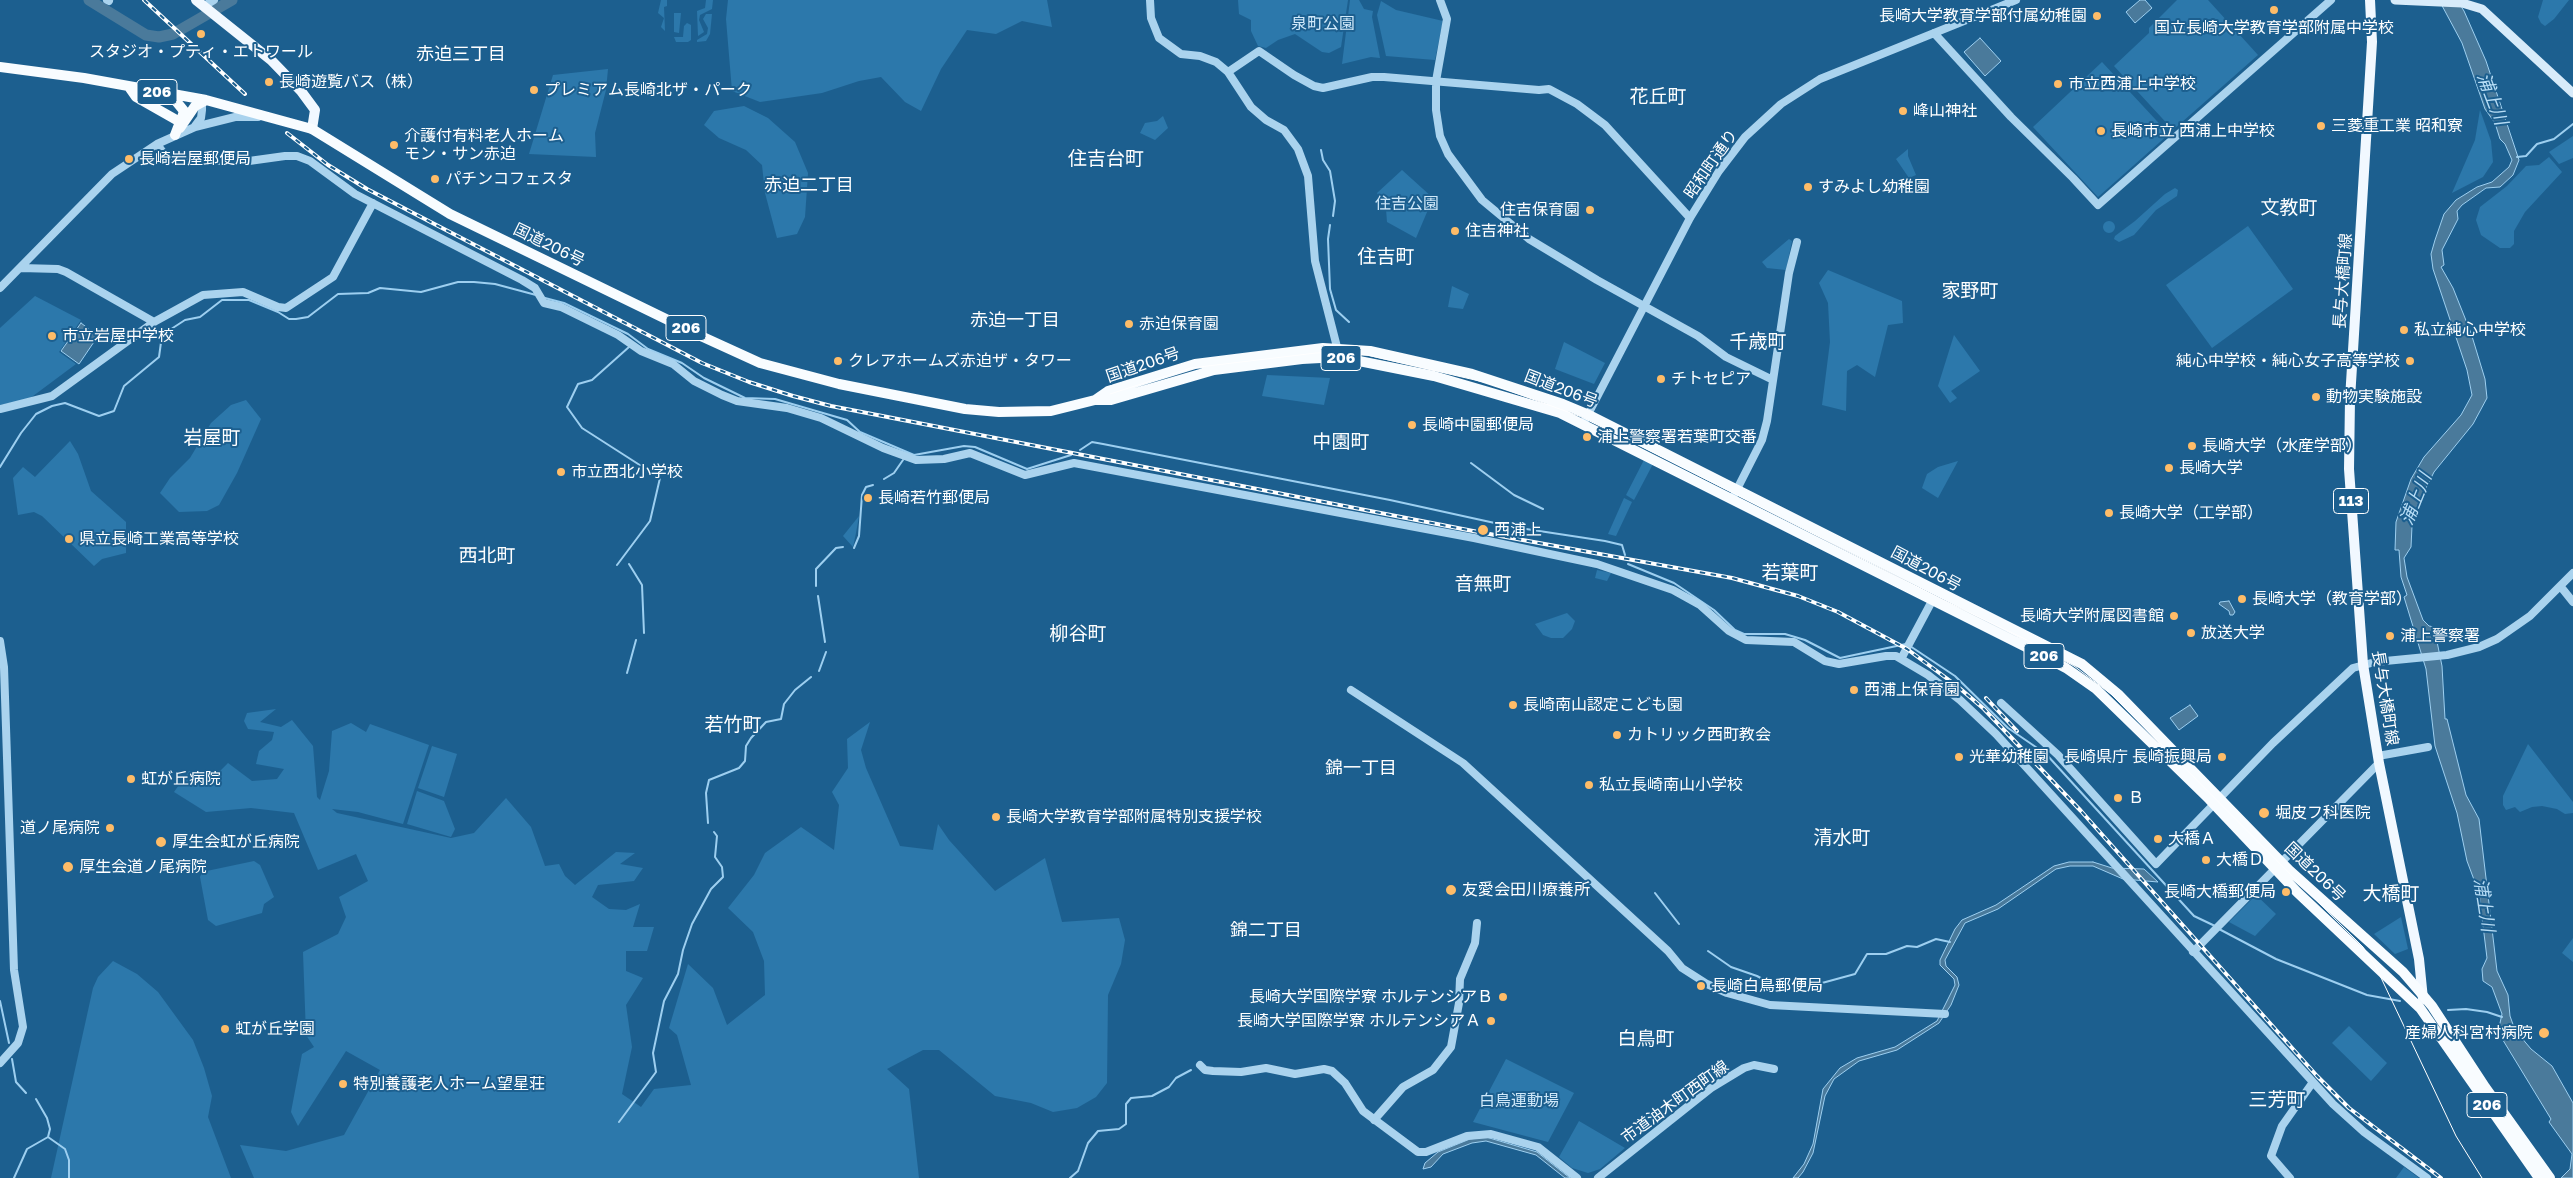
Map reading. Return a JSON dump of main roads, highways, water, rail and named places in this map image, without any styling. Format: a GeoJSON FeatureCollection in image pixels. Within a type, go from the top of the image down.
{"type":"FeatureCollection","features":[{"type":"Feature","properties":{"kind":"highway","name":"国道206号"},"geometry":{"type":"LineString","coordinates":[[0,67],[84,78],[200,100],[294,126],[312,129],[450,214],[760,363],[839,384],[969,409],[999,412],[1052,410],[1095,400],[1111,400],[1214,370],[1302,359],[1338,358],[1428,375],[1481,388],[1585,419]]}},
{"type":"Feature","properties":{"kind":"highway"},"geometry":{"type":"LineString","coordinates":[[129,87],[136,97],[180,122]]}},
{"type":"Feature","properties":{"kind":"highway"},"geometry":{"type":"LineString","coordinates":[[171,95],[184,111],[175,135],[200,100]]}},
{"type":"Feature","properties":{"kind":"highway","name":"国道206号"},"geometry":{"type":"LineString","coordinates":[[1095,400],[1108,391],[1195,364],[1311,349],[1338,348],[1393,356],[1472,374],[1563,404],[1585,419],[1734,494],[2082,664],[2113,689],[2217,802],[2279,865],[2403,972],[2424,996],[2550,1178]]}},
{"type":"Feature","properties":{"kind":"highway","name":"国道206号"},"geometry":{"type":"LineString","coordinates":[[1734,494],[1932,601],[2030,649],[2083,680],[2217,802]]}},
{"type":"Feature","properties":{"kind":"highway","name":"国道206号"},"geometry":{"type":"LineString","coordinates":[[2279,865],[2298,892],[2420,1008],[2539,1178]]}},
{"type":"Feature","properties":{"kind":"main road","name":"長与大橋町線"},"geometry":{"type":"LineString","coordinates":[[2370,0],[2371,62],[2350,399],[2349,469],[2363,664],[2379,760],[2419,959],[2424,996],[2420,1008]]}},
{"type":"Feature","properties":{"kind":"main road"},"geometry":{"type":"LineString","coordinates":[[2395,0],[2462,3],[2482,9],[2573,93]]}},
{"type":"Feature","properties":{"kind":"main road"},"geometry":{"type":"LineString","coordinates":[[200,3],[271,60],[301,91],[315,110],[312,129]]}},
{"type":"Feature","properties":{"kind":"main road"},"geometry":{"type":"LineString","coordinates":[[2403,972],[2419,959]]}},
{"type":"Feature","properties":{"kind":"water"},"geometry":{"type":"Polygon","coordinates":[[[2140,0],[2145,0],[2152,8],[2135,23],[2126,12],[2140,0]]]}},
{"type":"Feature","properties":{"kind":"water","name":"浦上川"},"geometry":{"type":"Polygon","coordinates":[[[2439,0],[2457,0],[2464,11],[2486,61],[2519,160],[2513,175],[2500,187],[2486,188],[2462,205],[2457,211],[2458,219],[2442,250],[2444,265],[2441,267],[2453,288],[2471,333],[2485,379],[2487,398],[2473,424],[2434,472],[2417,506],[2412,526],[2411,547],[2404,558],[2407,577],[2423,620],[2429,626],[2434,627],[2442,666],[2445,719],[2447,719],[2466,795],[2479,819],[2497,971],[2508,995],[2510,1016],[2515,1030],[2531,1049],[2552,1066],[2573,1103],[2573,1178],[2561,1178],[2570,1169],[2572,1154],[2549,1122],[2551,1119],[2498,1032],[2502,1014],[2492,987],[2483,981],[2482,969],[2487,958],[2479,893],[2467,861],[2457,813],[2435,746],[2426,669],[2404,597],[2407,595],[2401,577],[2399,550],[2395,550],[2396,522],[2411,479],[2424,457],[2461,415],[2472,395],[2467,370],[2433,269],[2431,254],[2435,240],[2444,214],[2456,200],[2477,187],[2492,182],[2509,167],[2512,160],[2505,144],[2500,139],[2495,123],[2485,109],[2462,43],[2439,0]]]}},
{"type":"Feature","properties":{"kind":"water"},"geometry":{"type":"Polygon","coordinates":[[[1980,38],[2001,61],[1985,76],[1964,52],[1980,38]]]}},
{"type":"Feature","properties":{"kind":"water"},"geometry":{"type":"Polygon","coordinates":[[[81,323],[98,336],[79,364],[61,351],[81,323]]]}},
{"type":"Feature","properties":{"kind":"water"},"geometry":{"type":"Polygon","coordinates":[[[2229,601],[2235,612],[2233,615],[2230,615],[2229,611],[2219,604],[2220,602],[2229,601]]]}},
{"type":"Feature","properties":{"kind":"water"},"geometry":{"type":"Polygon","coordinates":[[[2190,705],[2198,716],[2179,730],[2170,718],[2190,705]]]}},
{"type":"Feature","properties":{"kind":"water"},"geometry":{"type":"Polygon","coordinates":[[[2069,862],[2093,862],[2112,868],[2144,869],[2158,882],[2123,879],[2093,866],[2070,866],[2056,869],[1998,909],[1965,923],[1945,960],[1946,966],[1957,977],[1959,985],[1951,1005],[1939,1023],[1897,1050],[1859,1061],[1834,1079],[1825,1096],[1813,1153],[1803,1172],[1798,1178],[1793,1178],[1804,1164],[1813,1144],[1823,1089],[1840,1068],[1857,1058],[1895,1047],[1937,1021],[1955,985],[1954,979],[1940,965],[1940,960],[1955,929],[1962,920],[1996,905],[2054,866],[2069,862]]]}},
{"type":"Feature","properties":{"kind":"water"},"geometry":{"type":"Polygon","coordinates":[[[1486,1137],[1537,1152],[1570,1178],[1565,1178],[1536,1155],[1486,1141],[1472,1143],[1443,1154],[1431,1167],[1423,1169],[1425,1163],[1438,1152],[1470,1139],[1486,1137]]]}},
{"type":"Feature","properties":{"kind":"waterway"},"geometry":{"type":"LineString","coordinates":[[89,0],[146,35],[159,37],[173,34],[232,0]]}},
{"type":"Feature","properties":{"kind":"waterway"},"geometry":{"type":"LineString","coordinates":[[2517,157],[2526,156],[2537,144],[2554,139],[2573,124]]}},
{"type":"Feature","properties":{"kind":"waterway"},"geometry":{"type":"LineString","coordinates":[[1321,150],[1323,160],[1330,171],[1335,201],[1333,216]]}},
{"type":"Feature","properties":{"kind":"waterway"},"geometry":{"type":"LineString","coordinates":[[1330,225],[1328,239],[1330,289],[1336,310],[1349,322]]}},
{"type":"Feature","properties":{"kind":"waterway"},"geometry":{"type":"LineString","coordinates":[[0,467],[21,433],[36,414],[52,406],[65,403],[99,416],[114,411],[124,386],[159,357],[162,335],[185,320],[200,317],[222,300],[249,300],[278,312],[289,319],[296,319],[308,317],[338,294],[368,293],[380,288],[421,292],[458,282],[474,282],[495,284],[536,295]]}},
{"type":"Feature","properties":{"kind":"waterway"},"geometry":{"type":"LineString","coordinates":[[545,298],[564,303],[628,334],[648,349],[682,363],[704,378],[745,398],[775,399],[847,420],[860,432],[914,455],[964,446],[975,447],[1027,469],[1071,455]]}},
{"type":"Feature","properties":{"kind":"waterway"},"geometry":{"type":"LineString","coordinates":[[617,565],[650,521],[660,478],[582,428],[567,407],[578,384],[592,380],[629,347]]}},
{"type":"Feature","properties":{"kind":"waterway"},"geometry":{"type":"LineString","coordinates":[[1080,450],[1092,442],[1103,444],[1390,500],[1513,527],[1605,541],[1622,545],[1625,555]]}},
{"type":"Feature","properties":{"kind":"waterway"},"geometry":{"type":"LineString","coordinates":[[884,479],[894,473],[903,460]]}},
{"type":"Feature","properties":{"kind":"waterway"},"geometry":{"type":"LineString","coordinates":[[1471,463],[1514,495],[1543,509]]}},
{"type":"Feature","properties":{"kind":"waterway"},"geometry":{"type":"LineString","coordinates":[[854,548],[859,536],[862,495],[866,487],[873,485]]}},
{"type":"Feature","properties":{"kind":"waterway"},"geometry":{"type":"LineString","coordinates":[[816,586],[816,569],[836,548],[843,547]]}},
{"type":"Feature","properties":{"kind":"waterway"},"geometry":{"type":"LineString","coordinates":[[629,564],[642,585],[644,633]]}},
{"type":"Feature","properties":{"kind":"waterway"},"geometry":{"type":"LineString","coordinates":[[1628,564],[1674,583],[1714,610],[1735,630],[1744,634],[1785,634],[1805,640],[1840,658],[1906,644]]}},
{"type":"Feature","properties":{"kind":"waterway"},"geometry":{"type":"LineString","coordinates":[[818,596],[825,642]]}},
{"type":"Feature","properties":{"kind":"waterway"},"geometry":{"type":"LineString","coordinates":[[627,673],[636,640]]}},
{"type":"Feature","properties":{"kind":"waterway"},"geometry":{"type":"LineString","coordinates":[[1910,646],[1955,676],[2008,728],[2046,754],[2194,916],[2215,926]]}},
{"type":"Feature","properties":{"kind":"waterway"},"geometry":{"type":"LineString","coordinates":[[819,671],[826,652]]}},
{"type":"Feature","properties":{"kind":"waterway"},"geometry":{"type":"LineString","coordinates":[[708,823],[706,793],[709,780],[739,768],[745,761],[746,746],[751,738],[766,722],[781,719],[784,704],[795,690],[811,677]]}},
{"type":"Feature","properties":{"kind":"waterway"},"geometry":{"type":"LineString","coordinates":[[619,1122],[656,1072],[653,1053],[664,1001],[678,974],[683,950],[692,924],[711,889],[723,877],[722,867],[715,857],[717,836],[714,832]]}},
{"type":"Feature","properties":{"kind":"waterway"},"geometry":{"type":"LineString","coordinates":[[1655,893],[1679,924]]}},
{"type":"Feature","properties":{"kind":"waterway"},"geometry":{"type":"LineString","coordinates":[[2219,929],[2276,959],[2367,995],[2400,1001]]}},
{"type":"Feature","properties":{"kind":"waterway"},"geometry":{"type":"LineString","coordinates":[[1708,951],[1731,967],[1757,976],[1779,988],[1822,983],[1855,974],[1867,954],[1886,954],[1907,946],[1917,947],[1936,939],[1950,942]]}},
{"type":"Feature","properties":{"kind":"waterway"},"geometry":{"type":"LineString","coordinates":[[0,1001],[9,1043]]}},
{"type":"Feature","properties":{"kind":"waterway"},"geometry":{"type":"LineString","coordinates":[[2448,1010],[2466,1009],[2487,1012],[2502,1017]]}},
{"type":"Feature","properties":{"kind":"waterway"},"geometry":{"type":"LineString","coordinates":[[12,1059],[16,1082],[26,1093]]}},
{"type":"Feature","properties":{"kind":"waterway"},"geometry":{"type":"LineString","coordinates":[[1070,1178],[1078,1171],[1088,1143],[1098,1131],[1119,1129],[1126,1124],[1126,1104],[1131,1098],[1152,1096],[1169,1087],[1176,1078],[1191,1070]]}},
{"type":"Feature","properties":{"kind":"waterway"},"geometry":{"type":"LineString","coordinates":[[36,1099],[47,1118],[50,1129],[48,1137],[65,1149],[69,1160],[69,1178]]}},
{"type":"Feature","properties":{"kind":"waterway"},"geometry":{"type":"LineString","coordinates":[[14,1178],[27,1149],[48,1137]]}},
{"type":"Feature","properties":{"kind":"tram line"},"geometry":{"type":"LineString","coordinates":[[1110,394],[1191,368],[1339,352],[1367,355],[1488,383],[1579,416],[1631,441],[1943,600],[2023,638],[2074,666],[2111,694],[2363,947],[2375,965],[2456,1136],[2482,1178]]}},
{"type":"Feature","properties":{"kind":"railway"},"geometry":{"type":"LineString","coordinates":[[144,0],[245,94]]}},
{"type":"Feature","properties":{"kind":"railway"},"geometry":{"type":"LineString","coordinates":[[287,133],[328,165],[367,189],[702,363],[749,382],[793,396],[831,406],[1473,531],[1732,578],[1798,596],[1838,612],[1907,649],[1957,686],[1984,709],[2081,811],[2317,1076],[2349,1108],[2441,1178]]}},
{"type":"Feature","properties":{"kind":"railway"},"geometry":{"type":"LineString","coordinates":[[1986,698],[2017,731]]}},
{"type":"Feature","properties":{"kind":"place","name":"国立長崎大学教育学部附属中学校"},"geometry":{"type":"Point","coordinates":[2274,10]}},
{"type":"Feature","properties":{"kind":"place","name":"長崎大学教育学部付属幼稚園"},"geometry":{"type":"Point","coordinates":[2097,16]}},
{"type":"Feature","properties":{"kind":"place","name":"スタジオ・プティ・エトワール"},"geometry":{"type":"Point","coordinates":[201,34]}},
{"type":"Feature","properties":{"kind":"place","name":"長崎遊覧バス（株）"},"geometry":{"type":"Point","coordinates":[269,82]}},
{"type":"Feature","properties":{"kind":"place","name":"市立西浦上中学校"},"geometry":{"type":"Point","coordinates":[2058,84]}},
{"type":"Feature","properties":{"kind":"place","name":"プレミアム長崎北ザ・パーク"},"geometry":{"type":"Point","coordinates":[534,90]}},
{"type":"Feature","properties":{"kind":"place","name":"峰山神社"},"geometry":{"type":"Point","coordinates":[1903,111]}},
{"type":"Feature","properties":{"kind":"place","name":"三菱重工業 昭和寮"},"geometry":{"type":"Point","coordinates":[2321,126]}},
{"type":"Feature","properties":{"kind":"place","name":"長崎市立 西浦上中学校"},"geometry":{"type":"Point","coordinates":[2101,131]}},
{"type":"Feature","properties":{"kind":"place","name":"介護付有料老人ホーム モン・サン赤迫"},"geometry":{"type":"Point","coordinates":[394,145]}},
{"type":"Feature","properties":{"kind":"place","name":"長崎岩屋郵便局"},"geometry":{"type":"Point","coordinates":[129,159]}},
{"type":"Feature","properties":{"kind":"place","name":"パチンコフェスタ"},"geometry":{"type":"Point","coordinates":[435,179]}},
{"type":"Feature","properties":{"kind":"place","name":"すみよし幼稚園"},"geometry":{"type":"Point","coordinates":[1808,187]}},
{"type":"Feature","properties":{"kind":"place","name":"住吉保育園"},"geometry":{"type":"Point","coordinates":[1590,210]}},
{"type":"Feature","properties":{"kind":"place","name":"住吉神社"},"geometry":{"type":"Point","coordinates":[1455,231]}},
{"type":"Feature","properties":{"kind":"place","name":"赤迫保育園"},"geometry":{"type":"Point","coordinates":[1129,324]}},
{"type":"Feature","properties":{"kind":"place","name":"私立純心中学校"},"geometry":{"type":"Point","coordinates":[2404,330]}},
{"type":"Feature","properties":{"kind":"place","name":"市立岩屋中学校"},"geometry":{"type":"Point","coordinates":[52,336]}},
{"type":"Feature","properties":{"kind":"place","name":"クレアホームズ赤迫ザ・タワー"},"geometry":{"type":"Point","coordinates":[838,361]}},
{"type":"Feature","properties":{"kind":"place","name":"純心中学校・純心女子高等学校"},"geometry":{"type":"Point","coordinates":[2410,361]}},
{"type":"Feature","properties":{"kind":"place","name":"チトセピア"},"geometry":{"type":"Point","coordinates":[1661,379]}},
{"type":"Feature","properties":{"kind":"place","name":"動物実験施設"},"geometry":{"type":"Point","coordinates":[2316,397]}},
{"type":"Feature","properties":{"kind":"place","name":"長崎中園郵便局"},"geometry":{"type":"Point","coordinates":[1412,425]}},
{"type":"Feature","properties":{"kind":"place","name":"浦上警察署若葉町交番"},"geometry":{"type":"Point","coordinates":[1587,437]}},
{"type":"Feature","properties":{"kind":"place","name":"長崎大学（水産学部）"},"geometry":{"type":"Point","coordinates":[2192,446]}},
{"type":"Feature","properties":{"kind":"place","name":"長崎大学"},"geometry":{"type":"Point","coordinates":[2169,468]}},
{"type":"Feature","properties":{"kind":"place","name":"市立西北小学校"},"geometry":{"type":"Point","coordinates":[561,472]}},
{"type":"Feature","properties":{"kind":"place","name":"長崎若竹郵便局"},"geometry":{"type":"Point","coordinates":[868,498]}},
{"type":"Feature","properties":{"kind":"place","name":"長崎大学（工学部）"},"geometry":{"type":"Point","coordinates":[2109,513]}},
{"type":"Feature","properties":{"kind":"place","name":"西浦上"},"geometry":{"type":"Point","coordinates":[1483,530]}},
{"type":"Feature","properties":{"kind":"place","name":"県立長崎工業高等学校"},"geometry":{"type":"Point","coordinates":[69,539]}},
{"type":"Feature","properties":{"kind":"place","name":"長崎大学（教育学部）"},"geometry":{"type":"Point","coordinates":[2242,599]}},
{"type":"Feature","properties":{"kind":"place","name":"長崎大学附属図書館"},"geometry":{"type":"Point","coordinates":[2174,616]}},
{"type":"Feature","properties":{"kind":"place","name":"放送大学"},"geometry":{"type":"Point","coordinates":[2191,633]}},
{"type":"Feature","properties":{"kind":"place","name":"浦上警察署"},"geometry":{"type":"Point","coordinates":[2390,636]}},
{"type":"Feature","properties":{"kind":"place","name":"西浦上保育園"},"geometry":{"type":"Point","coordinates":[1854,690]}},
{"type":"Feature","properties":{"kind":"place","name":"長崎南山認定こども園"},"geometry":{"type":"Point","coordinates":[1513,705]}},
{"type":"Feature","properties":{"kind":"place","name":"カトリック西町教会"},"geometry":{"type":"Point","coordinates":[1617,735]}},
{"type":"Feature","properties":{"kind":"place","name":"光華幼稚園"},"geometry":{"type":"Point","coordinates":[1959,757]}},
{"type":"Feature","properties":{"kind":"place","name":"長崎県庁 長崎振興局"},"geometry":{"type":"Point","coordinates":[2222,757]}},
{"type":"Feature","properties":{"kind":"place","name":"虹が丘病院"},"geometry":{"type":"Point","coordinates":[131,779]}},
{"type":"Feature","properties":{"kind":"place","name":"私立長崎南山小学校"},"geometry":{"type":"Point","coordinates":[1589,785]}},
{"type":"Feature","properties":{"kind":"place","name":"Ｂ"},"geometry":{"type":"Point","coordinates":[2118,798]}},
{"type":"Feature","properties":{"kind":"place","name":"堀皮フ科医院"},"geometry":{"type":"Point","coordinates":[2264,813]}},
{"type":"Feature","properties":{"kind":"place","name":"長崎大学教育学部附属特別支援学校"},"geometry":{"type":"Point","coordinates":[996,817]}},
{"type":"Feature","properties":{"kind":"place","name":"道ノ尾病院"},"geometry":{"type":"Point","coordinates":[110,828]}},
{"type":"Feature","properties":{"kind":"place","name":"大橋Ａ"},"geometry":{"type":"Point","coordinates":[2158,839]}},
{"type":"Feature","properties":{"kind":"place","name":"厚生会虹が丘病院"},"geometry":{"type":"Point","coordinates":[161,842]}},
{"type":"Feature","properties":{"kind":"place","name":"大橋Ｄ"},"geometry":{"type":"Point","coordinates":[2206,860]}},
{"type":"Feature","properties":{"kind":"place","name":"厚生会道ノ尾病院"},"geometry":{"type":"Point","coordinates":[68,867]}},
{"type":"Feature","properties":{"kind":"place","name":"友愛会田川療養所"},"geometry":{"type":"Point","coordinates":[1451,890]}},
{"type":"Feature","properties":{"kind":"place","name":"長崎大橋郵便局"},"geometry":{"type":"Point","coordinates":[2286,892]}},
{"type":"Feature","properties":{"kind":"place","name":"長崎白鳥郵便局"},"geometry":{"type":"Point","coordinates":[1701,986]}},
{"type":"Feature","properties":{"kind":"place","name":"長崎大学国際学寮 ホルテンシアＢ"},"geometry":{"type":"Point","coordinates":[1503,997]}},
{"type":"Feature","properties":{"kind":"place","name":"長崎大学国際学寮 ホルテンシアＡ"},"geometry":{"type":"Point","coordinates":[1491,1021]}},
{"type":"Feature","properties":{"kind":"place","name":"虹が丘学園"},"geometry":{"type":"Point","coordinates":[225,1029]}},
{"type":"Feature","properties":{"kind":"place","name":"産婦人科宮村病院"},"geometry":{"type":"Point","coordinates":[2544,1033]}},
{"type":"Feature","properties":{"kind":"place","name":"特別養護老人ホーム望星荘"},"geometry":{"type":"Point","coordinates":[343,1084]}},
{"type":"Feature","properties":{"kind":"district","name":"赤迫三丁目"},"geometry":{"type":"Point","coordinates":[461,54]}},
{"type":"Feature","properties":{"kind":"district","name":"花丘町"},"geometry":{"type":"Point","coordinates":[1658,97]}},
{"type":"Feature","properties":{"kind":"district","name":"住吉台町"},"geometry":{"type":"Point","coordinates":[1106,159]}},
{"type":"Feature","properties":{"kind":"district","name":"赤迫二丁目"},"geometry":{"type":"Point","coordinates":[809,185]}},
{"type":"Feature","properties":{"kind":"district","name":"文教町"},"geometry":{"type":"Point","coordinates":[2289,208]}},
{"type":"Feature","properties":{"kind":"district","name":"住吉町"},"geometry":{"type":"Point","coordinates":[1386,257]}},
{"type":"Feature","properties":{"kind":"district","name":"家野町"},"geometry":{"type":"Point","coordinates":[1970,291]}},
{"type":"Feature","properties":{"kind":"district","name":"赤迫一丁目"},"geometry":{"type":"Point","coordinates":[1015,320]}},
{"type":"Feature","properties":{"kind":"district","name":"千歳町"},"geometry":{"type":"Point","coordinates":[1758,342]}},
{"type":"Feature","properties":{"kind":"district","name":"岩屋町"},"geometry":{"type":"Point","coordinates":[212,438]}},
{"type":"Feature","properties":{"kind":"district","name":"中園町"},"geometry":{"type":"Point","coordinates":[1341,442]}},
{"type":"Feature","properties":{"kind":"district","name":"西北町"},"geometry":{"type":"Point","coordinates":[487,556]}},
{"type":"Feature","properties":{"kind":"district","name":"若葉町"},"geometry":{"type":"Point","coordinates":[1790,573]}},
{"type":"Feature","properties":{"kind":"district","name":"音無町"},"geometry":{"type":"Point","coordinates":[1483,584]}},
{"type":"Feature","properties":{"kind":"district","name":"柳谷町"},"geometry":{"type":"Point","coordinates":[1078,634]}},
{"type":"Feature","properties":{"kind":"district","name":"若竹町"},"geometry":{"type":"Point","coordinates":[733,725]}},
{"type":"Feature","properties":{"kind":"district","name":"錦一丁目"},"geometry":{"type":"Point","coordinates":[1361,768]}},
{"type":"Feature","properties":{"kind":"district","name":"清水町"},"geometry":{"type":"Point","coordinates":[1842,838]}},
{"type":"Feature","properties":{"kind":"district","name":"大橋町"},"geometry":{"type":"Point","coordinates":[2391,894]}},
{"type":"Feature","properties":{"kind":"district","name":"錦二丁目"},"geometry":{"type":"Point","coordinates":[1266,930]}},
{"type":"Feature","properties":{"kind":"district","name":"白鳥町"},"geometry":{"type":"Point","coordinates":[1646,1039]}},
{"type":"Feature","properties":{"kind":"district","name":"三芳町"},"geometry":{"type":"Point","coordinates":[2277,1100]}},
{"type":"Feature","properties":{"kind":"park label","name":"泉町公園"},"geometry":{"type":"Point","coordinates":[1323,24]}},
{"type":"Feature","properties":{"kind":"park label","name":"住吉公園"},"geometry":{"type":"Point","coordinates":[1407,204]}},
{"type":"Feature","properties":{"kind":"park label","name":"白鳥運動場"},"geometry":{"type":"Point","coordinates":[1519,1101]}}]}
